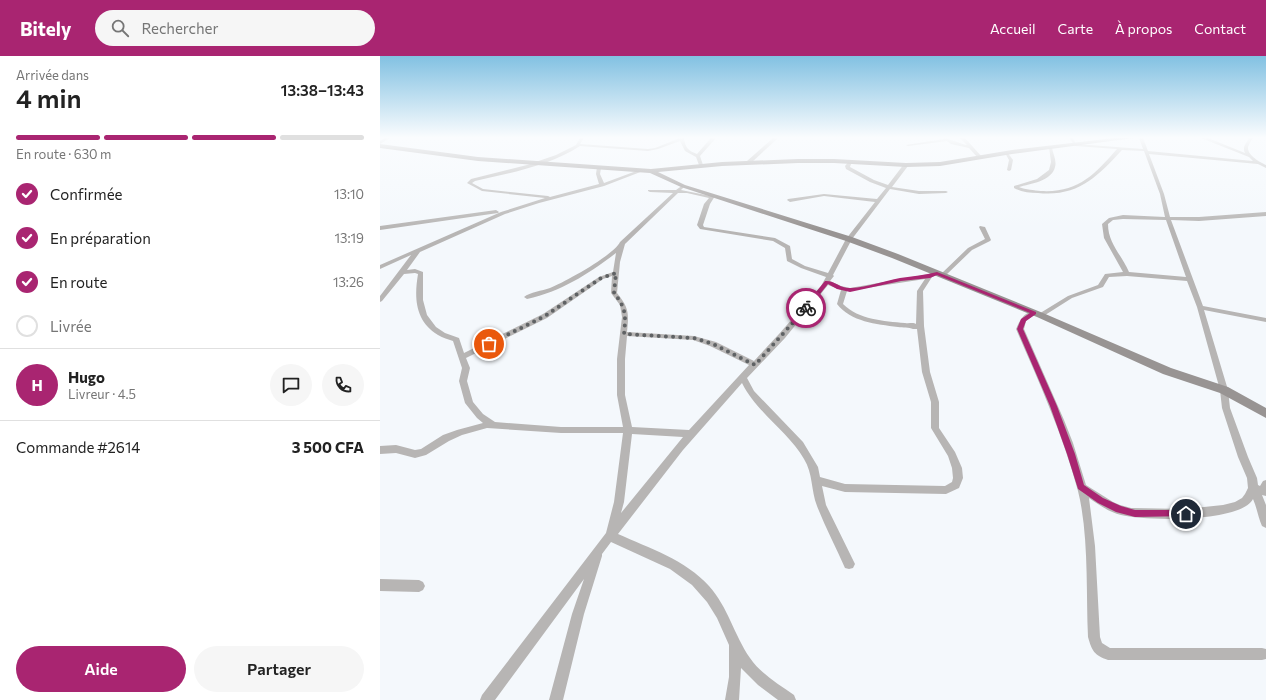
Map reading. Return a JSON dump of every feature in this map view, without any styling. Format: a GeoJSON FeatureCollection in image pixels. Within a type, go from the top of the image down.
{"type":"FeatureCollection","features":[{"type":"Feature","properties":{"kind":"main road"},"geometry":{"type":"LineString","coordinates":[[600,168],[651,171],[676,168]]}},
{"type":"Feature","properties":{"kind":"main road"},"geometry":{"type":"LineString","coordinates":[[651,171],[680,189],[712,196],[849,239],[1037,314],[1167,371],[1224,390],[1266,414]]}},
{"type":"Feature","properties":{"kind":"street"},"geometry":{"type":"LineString","coordinates":[[519,168],[473,180],[470,183],[482,190],[552,198]]}},
{"type":"Feature","properties":{"kind":"street"},"geometry":{"type":"LineString","coordinates":[[599,168],[598,174],[602,185]]}},
{"type":"Feature","properties":{"kind":"street"},"geometry":{"type":"LineString","coordinates":[[848,168],[858,176],[900,191],[920,193],[946,192]]}},
{"type":"Feature","properties":{"kind":"street"},"geometry":{"type":"LineString","coordinates":[[487,700],[600,548],[691,434],[782,336],[829,279],[849,239],[904,168]]}},
{"type":"Feature","properties":{"kind":"street"},"geometry":{"type":"LineString","coordinates":[[1053,168],[1039,179],[1016,187],[1028,191],[1054,194],[1072,190],[1085,184],[1101,168]]}},
{"type":"Feature","properties":{"kind":"street"},"geometry":{"type":"LineString","coordinates":[[1152,168],[1200,307],[1224,390],[1226,408],[1252,478],[1253,488],[1262,507],[1266,523]]}},
{"type":"Feature","properties":{"kind":"street"},"geometry":{"type":"LineString","coordinates":[[380,228],[463,218],[518,207],[602,185],[641,171]]}},
{"type":"Feature","properties":{"kind":"street"},"geometry":{"type":"LineString","coordinates":[[650,191],[680,189]]}},
{"type":"Feature","properties":{"kind":"street"},"geometry":{"type":"LineString","coordinates":[[527,297],[562,287],[576,279],[621,247],[627,238],[680,189]]}},
{"type":"Feature","properties":{"kind":"street"},"geometry":{"type":"LineString","coordinates":[[790,200],[824,195],[878,201]]}},
{"type":"Feature","properties":{"kind":"street"},"geometry":{"type":"LineString","coordinates":[[712,196],[700,225],[702,228],[775,240],[788,247],[789,260],[829,279],[834,286],[845,289],[856,289],[937,275]]}},
{"type":"Feature","properties":{"kind":"street"},"geometry":{"type":"LineString","coordinates":[[380,267],[518,207]]}},
{"type":"Feature","properties":{"kind":"street"},"geometry":{"type":"LineString","coordinates":[[1127,274],[1108,242],[1105,232],[1105,224],[1111,219],[1123,217],[1199,219],[1266,214]]}},
{"type":"Feature","properties":{"kind":"street"},"geometry":{"type":"LineString","coordinates":[[815,479],[824,483],[845,488],[946,490],[956,485],[958,478],[957,468],[952,455],[935,428],[935,402],[926,372],[920,326],[920,291],[937,275],[970,249],[988,240],[982,227]]}},
{"type":"Feature","properties":{"kind":"street"},"geometry":{"type":"LineString","coordinates":[[610,536],[619,502],[628,430],[621,395],[621,359],[625,317],[623,305],[614,293],[621,247]]}},
{"type":"Feature","properties":{"kind":"street"},"geometry":{"type":"LineString","coordinates":[[380,300],[419,250]]}},
{"type":"Feature","properties":{"kind":"street"},"geometry":{"type":"LineString","coordinates":[[401,272],[415,271],[421,273],[418,289],[422,316],[443,336],[456,340],[466,368],[463,381],[469,403],[480,416],[494,426]]}},
{"type":"Feature","properties":{"kind":"street"},"geometry":{"type":"LineString","coordinates":[[463,357],[545,316],[601,278],[616,273]]}},
{"type":"Feature","properties":{"kind":"street"},"geometry":{"type":"LineString","coordinates":[[1190,279],[1127,274],[1106,275],[1101,286],[1070,297],[1023,320],[1020,329],[1053,406],[1071,454],[1081,487],[1087,515],[1094,637],[1097,647],[1108,654],[1262,654]]}},
{"type":"Feature","properties":{"kind":"street"},"geometry":{"type":"LineString","coordinates":[[845,289],[840,304],[845,310],[859,317],[907,326],[913,325],[913,327],[920,326]]}},
{"type":"Feature","properties":{"kind":"street"},"geometry":{"type":"LineString","coordinates":[[1200,307],[1266,320]]}},
{"type":"Feature","properties":{"kind":"street"},"geometry":{"type":"LineString","coordinates":[[624,334],[694,338],[713,344],[755,365]]}},
{"type":"Feature","properties":{"kind":"street"},"geometry":{"type":"LineString","coordinates":[[743,377],[751,393],[800,445],[808,457],[813,468],[821,505],[849,564]]}},
{"type":"Feature","properties":{"kind":"street"},"geometry":{"type":"LineString","coordinates":[[380,450],[396,449],[415,454],[423,452],[446,438],[460,432],[487,425],[592,431],[628,430],[691,434]]}},
{"type":"Feature","properties":{"kind":"street"},"geometry":{"type":"LineString","coordinates":[[1253,488],[1264,492],[1266,484]]}},
{"type":"Feature","properties":{"kind":"street"},"geometry":{"type":"LineString","coordinates":[[1081,487],[1107,504],[1119,510],[1135,514],[1199,514],[1229,508],[1246,501],[1253,488]]}},
{"type":"Feature","properties":{"kind":"street"},"geometry":{"type":"LineString","coordinates":[[610,536],[676,567],[705,589],[722,613],[742,658],[763,680],[789,700]]}},
{"type":"Feature","properties":{"kind":"street"},"geometry":{"type":"LineString","coordinates":[[556,700],[578,614],[600,548]]}},
{"type":"Feature","properties":{"kind":"street"},"geometry":{"type":"LineString","coordinates":[[380,585],[419,586]]}},
{"type":"Feature","properties":{"kind":"street"},"geometry":{"type":"LineString","coordinates":[[732,700],[735,677],[735,642]]}},
{"type":"Feature","properties":{"kind":"way so far"},"geometry":{"type":"LineString","coordinates":[[489,344],[545,316],[568,299],[608,274],[616,273],[614,293],[623,305],[625,317],[624,334],[694,338],[713,344],[755,365],[806,308]]}},
{"type":"Feature","properties":{"kind":"route"},"geometry":{"type":"LineString","coordinates":[[806,308],[827,282],[839,288],[850,290],[901,280],[921,278],[937,273],[1034,313],[1023,320],[1020,329],[1053,406],[1071,454],[1081,487],[1119,510],[1135,514],[1186,514]]}}]}
